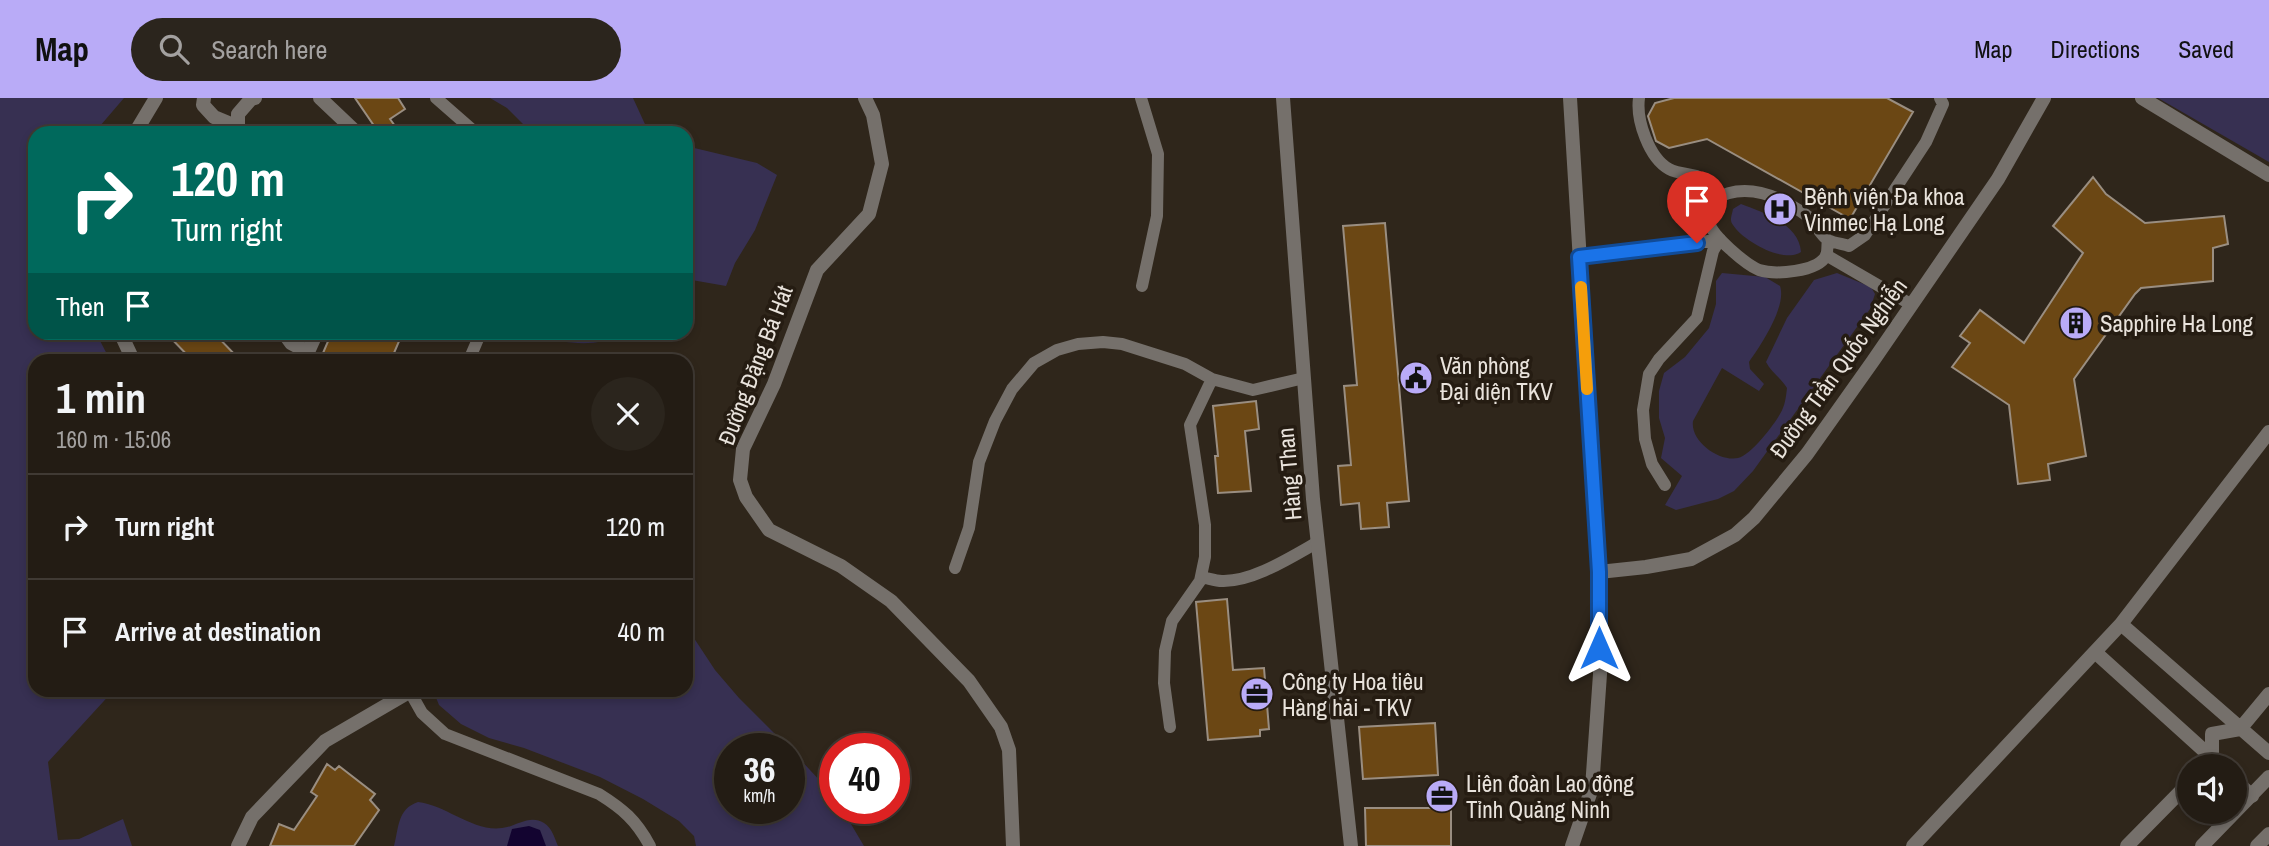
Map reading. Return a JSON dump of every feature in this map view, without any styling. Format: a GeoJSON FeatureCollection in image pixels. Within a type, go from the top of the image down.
{"type":"FeatureCollection","features":[{"type":"Feature","properties":{"kind":"street"},"geometry":{"type":"LineString","coordinates":[[139,126],[156,98]]}},
{"type":"Feature","properties":{"kind":"street"},"geometry":{"type":"LineString","coordinates":[[204,98],[202,105],[214,117],[232,126]]}},
{"type":"Feature","properties":{"kind":"street"},"geometry":{"type":"LineString","coordinates":[[240,126],[238,114],[251,99],[256,98]]}},
{"type":"Feature","properties":{"kind":"street"},"geometry":{"type":"LineString","coordinates":[[320,98],[350,126]]}},
{"type":"Feature","properties":{"kind":"street","name":"Đường Đặng Bá Hát"},"geometry":{"type":"LineString","coordinates":[[865,98],[873,115],[882,164],[869,214],[817,271],[774,384],[743,449],[740,480],[746,497],[769,530],[841,566],[891,601],[969,681],[1001,727],[1009,750],[1013,846]]}},
{"type":"Feature","properties":{"kind":"street","name":"Hàng Than"},"geometry":{"type":"LineString","coordinates":[[1283,98],[1318,542],[1351,846]]}},
{"type":"Feature","properties":{"kind":"street"},"geometry":{"type":"LineString","coordinates":[[1570,98],[1599,572],[1600,674],[1592,788],[1572,846]]}},
{"type":"Feature","properties":{"kind":"street","name":"Đường Trần Quốc Nghiễn"},"geometry":{"type":"LineString","coordinates":[[1599,572],[1691,559],[1735,535],[1754,519],[1807,454],[1912,306],[1998,179],[2044,98]]}},
{"type":"Feature","properties":{"kind":"street"},"geometry":{"type":"LineString","coordinates":[[2141,98],[2269,175]]}},
{"type":"Feature","properties":{"kind":"street"},"geometry":{"type":"LineString","coordinates":[[289,340],[303,354]]}},
{"type":"Feature","properties":{"kind":"street"},"geometry":{"type":"LineString","coordinates":[[1913,846],[2121,624],[2269,432]]}},
{"type":"Feature","properties":{"kind":"street"},"geometry":{"type":"LineString","coordinates":[[2121,624],[2269,753]]}},
{"type":"Feature","properties":{"kind":"street"},"geometry":{"type":"LineString","coordinates":[[2095,652],[2202,754]]}},
{"type":"Feature","properties":{"kind":"street"},"geometry":{"type":"LineString","coordinates":[[2213,754],[2213,734],[2239,729],[2269,694]]}},
{"type":"Feature","properties":{"kind":"street"},"geometry":{"type":"LineString","coordinates":[[238,846],[252,817],[326,741],[399,697]]}},
{"type":"Feature","properties":{"kind":"street"},"geometry":{"type":"LineString","coordinates":[[2202,846],[2269,777]]}},
{"type":"Feature","properties":{"kind":"street"},"geometry":{"type":"LineString","coordinates":[[2247,791],[2252,796]]}},
{"type":"Feature","properties":{"kind":"street"},"geometry":{"type":"LineString","coordinates":[[2127,846],[2177,795]]}},
{"type":"Feature","properties":{"kind":"street"},"geometry":{"type":"LineString","coordinates":[[2257,846],[2269,834]]}},
{"type":"Feature","properties":{"kind":"lane"},"geometry":{"type":"LineString","coordinates":[[436,98],[468,126]]}},
{"type":"Feature","properties":{"kind":"lane"},"geometry":{"type":"LineString","coordinates":[[1140,98],[1158,154],[1157,216],[1142,286]]}},
{"type":"Feature","properties":{"kind":"lane"},"geometry":{"type":"LineString","coordinates":[[1639,98],[1638,108],[1651,153],[1670,170],[1697,176],[1713,203]]}},
{"type":"Feature","properties":{"kind":"lane"},"geometry":{"type":"LineString","coordinates":[[1828,240],[1826,255],[1816,266],[1779,272],[1760,270],[1720,239],[1709,223],[1713,200],[1727,192],[1748,189],[1774,197],[1808,216],[1828,240],[1849,246],[1865,235],[1926,142],[1943,104],[1940,98]]}},
{"type":"Feature","properties":{"kind":"lane"},"geometry":{"type":"LineString","coordinates":[[1579,257],[1674,247],[1720,239]]}},
{"type":"Feature","properties":{"kind":"lane"},"geometry":{"type":"LineString","coordinates":[[1665,485],[1652,464],[1645,439],[1643,410],[1649,374],[1659,359],[1697,318],[1713,251],[1720,239]]}},
{"type":"Feature","properties":{"kind":"lane"},"geometry":{"type":"LineString","coordinates":[[1826,255],[1912,306]]}},
{"type":"Feature","properties":{"kind":"lane"},"geometry":{"type":"LineString","coordinates":[[955,568],[968,528],[979,462],[995,421],[1012,389],[1034,363],[1057,350],[1079,344],[1122,344],[1185,364],[1212,379],[1253,390],[1304,378]]}},
{"type":"Feature","properties":{"kind":"lane"},"geometry":{"type":"LineString","coordinates":[[1170,727],[1164,683],[1165,651],[1172,621],[1200,577],[1205,557],[1205,525],[1190,425],[1212,379]]}},
{"type":"Feature","properties":{"kind":"lane"},"geometry":{"type":"LineString","coordinates":[[1200,577],[1223,581],[1243,578],[1274,566],[1318,542]]}},
{"type":"Feature","properties":{"kind":"lane"},"geometry":{"type":"LineString","coordinates":[[413,697],[422,713],[445,734],[599,794],[620,807],[639,825],[650,846]]}},
{"type":"Feature","properties":{"kind":"shaded area"},"geometry":{"type":"Polygon","coordinates":[[[0,98],[124,98],[100,126],[28,126],[28,340],[100,340],[107,354],[28,354],[28,697],[108,697],[48,762],[58,840],[79,839],[123,819],[132,846],[0,846],[0,98]]]}},
{"type":"Feature","properties":{"kind":"shaded area"},"geometry":{"type":"Polygon","coordinates":[[[490,98],[633,98],[646,126],[525,126],[507,108],[490,98]]]}},
{"type":"Feature","properties":{"kind":"shaded area"},"geometry":{"type":"Polygon","coordinates":[[[2158,98],[2269,98],[2269,162],[2158,98]]]}},
{"type":"Feature","properties":{"kind":"shaded area"},"geometry":{"type":"Polygon","coordinates":[[[693,148],[757,163],[777,175],[755,230],[735,263],[726,286],[693,280],[693,148]]]}},
{"type":"Feature","properties":{"kind":"shaded area"},"geometry":{"type":"Polygon","coordinates":[[[1741,204],[1770,216],[1787,227],[1799,242],[1801,252],[1794,255],[1775,253],[1745,238],[1731,221],[1733,209],[1741,204]]]}},
{"type":"Feature","properties":{"kind":"shaded area"},"geometry":{"type":"Polygon","coordinates":[[[1722,273],[1765,277],[1780,286],[1781,294],[1772,325],[1749,362],[1750,369],[1764,384],[1759,391],[1722,368],[1693,421],[1693,428],[1701,443],[1715,453],[1730,458],[1743,456],[1755,446],[1782,411],[1787,388],[1766,362],[1787,318],[1814,280],[1837,273],[1871,287],[1875,294],[1870,309],[1753,471],[1734,491],[1718,499],[1676,510],[1665,505],[1682,476],[1661,458],[1665,438],[1659,418],[1659,391],[1664,373],[1685,357],[1709,328],[1716,304],[1716,281],[1722,273]]]}},
{"type":"Feature","properties":{"kind":"shaded area"},"geometry":{"type":"Polygon","coordinates":[[[555,340],[605,340],[591,343],[555,340]]]}},
{"type":"Feature","properties":{"kind":"shaded area"},"geometry":{"type":"Polygon","coordinates":[[[693,637],[715,670],[774,733],[714,733],[714,824],[805,824],[805,765],[819,780],[819,824],[851,824],[864,846],[696,846],[694,836],[679,821],[643,799],[600,777],[524,748],[489,738],[461,724],[439,705],[436,697],[693,697],[693,637]]]}},
{"type":"Feature","properties":{"kind":"shaded area"},"geometry":{"type":"Polygon","coordinates":[[[418,802],[491,828],[507,827],[528,820],[538,821],[549,827],[558,846],[394,846],[402,814],[418,802]]]}},
{"type":"Feature","properties":{"kind":"shaded area"},"geometry":{"type":"Polygon","coordinates":[[[529,826],[540,830],[546,846],[507,846],[512,829],[529,826]]]}},
{"type":"Feature","properties":{"kind":"building"},"geometry":{"type":"Polygon","coordinates":[[[355,98],[398,98],[405,109],[390,119],[395,126],[374,126],[355,98]]]}},
{"type":"Feature","properties":{"kind":"building"},"geometry":{"type":"Polygon","coordinates":[[[1674,98],[1887,98],[1913,112],[1850,219],[1707,139],[1669,148],[1656,141],[1648,116],[1655,103],[1674,98]]]}},
{"type":"Feature","properties":{"kind":"building","name":"Sapphire Ha Long"},"geometry":{"type":"Polygon","coordinates":[[[2093,177],[2106,194],[2145,223],[2224,216],[2228,244],[2213,248],[2213,281],[2141,288],[2135,294],[2074,379],[2086,456],[2048,464],[2050,480],[2018,484],[2009,405],[1952,367],[1970,343],[1960,336],[1980,310],[2024,343],[2083,253],[2053,226],[2093,177]]]}},
{"type":"Feature","properties":{"kind":"building"},"geometry":{"type":"Polygon","coordinates":[[[1385,223],[1409,501],[1387,503],[1389,527],[1361,529],[1359,503],[1341,505],[1338,466],[1351,465],[1344,386],[1357,385],[1343,226],[1385,223]]]}},
{"type":"Feature","properties":{"kind":"building"},"geometry":{"type":"Polygon","coordinates":[[[173,340],[221,340],[234,354],[186,354],[173,340]]]}},
{"type":"Feature","properties":{"kind":"building"},"geometry":{"type":"Polygon","coordinates":[[[329,340],[400,340],[394,354],[323,354],[329,340]]]}},
{"type":"Feature","properties":{"kind":"building"},"geometry":{"type":"Polygon","coordinates":[[[1256,401],[1259,429],[1245,431],[1251,491],[1218,493],[1215,456],[1218,456],[1213,406],[1256,401]]]}},
{"type":"Feature","properties":{"kind":"building"},"geometry":{"type":"Polygon","coordinates":[[[1227,599],[1233,670],[1264,668],[1269,729],[1260,730],[1260,736],[1208,740],[1196,602],[1227,599]]]}},
{"type":"Feature","properties":{"kind":"building"},"geometry":{"type":"Polygon","coordinates":[[[1435,723],[1438,775],[1363,779],[1359,727],[1435,723]]]}},
{"type":"Feature","properties":{"kind":"building"},"geometry":{"type":"Polygon","coordinates":[[[327,764],[335,770],[339,766],[375,794],[370,800],[379,810],[354,846],[270,846],[279,824],[294,830],[317,796],[311,792],[327,764]]]}},
{"type":"Feature","properties":{"kind":"building"},"geometry":{"type":"Polygon","coordinates":[[[1365,808],[1451,808],[1451,846],[1366,846],[1365,808]]]}},
{"type":"Feature","properties":{"kind":"slow traffic"},"geometry":{"type":"LineString","coordinates":[[1581,287],[1587,389]]}},
{"type":"Feature","properties":{"kind":"place","name":"Bệnh viện Đa khoa Vinmec Hạ Long"},"geometry":{"type":"Point","coordinates":[1780,209]}},
{"type":"Feature","properties":{"kind":"place","name":"Sapphire Ha Long"},"geometry":{"type":"Point","coordinates":[2076,323]}},
{"type":"Feature","properties":{"kind":"place","name":"Văn phòng Đại diện TKV"},"geometry":{"type":"Point","coordinates":[1416,378]}},
{"type":"Feature","properties":{"kind":"place","name":"Công ty Hoa tiêu Hàng hải - TKV"},"geometry":{"type":"Point","coordinates":[1257,694]}},
{"type":"Feature","properties":{"kind":"place","name":"Liên đoàn Lao động Tỉnh Quảng Ninh"},"geometry":{"type":"Point","coordinates":[1442,796]}},
{"type":"Feature","properties":{"kind":"route"},"geometry":{"type":"LineString","coordinates":[[1599,648],[1599,572],[1579,257],[1697,243]]}}]}
